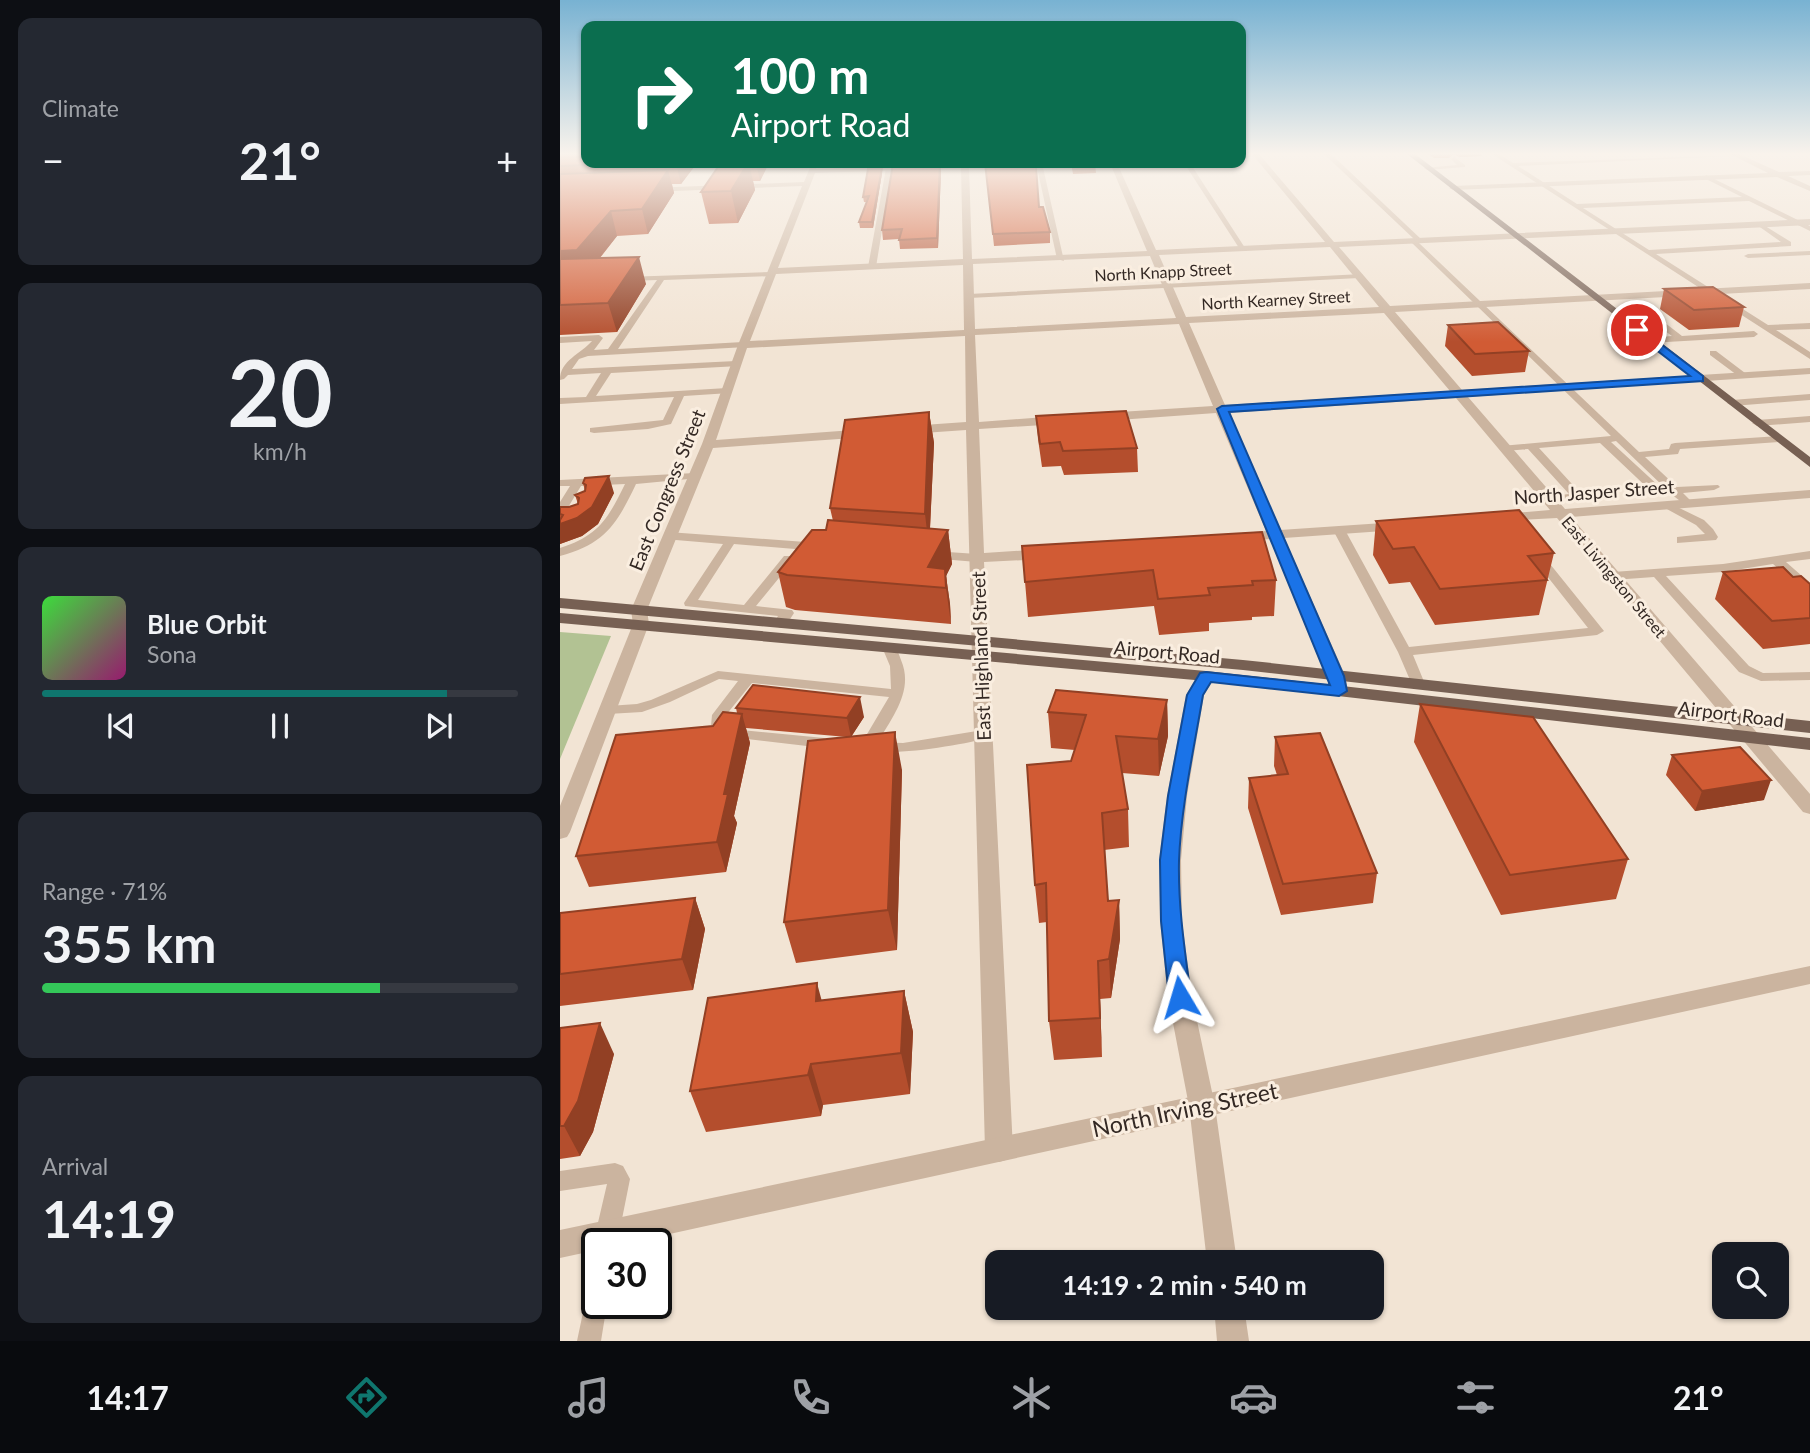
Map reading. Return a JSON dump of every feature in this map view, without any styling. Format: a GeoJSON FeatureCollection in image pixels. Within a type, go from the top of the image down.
{"type":"FeatureCollection","features":[{"type":"Feature","properties":{"kind":"main road"},"geometry":{"type":"LineString","coordinates":[[1491,217],[1810,463]]}},
{"type":"Feature","properties":{"kind":"main road","name":"Airport Road"},"geometry":{"type":"LineString","coordinates":[[560,606],[889,647],[979,648],[1338,683],[1810,744]]}},
{"type":"Feature","properties":{"kind":"main road","name":"Airport Road"},"geometry":{"type":"LineString","coordinates":[[640,617],[709,611],[779,624],[1206,676],[1418,684],[1810,727]]}},
{"type":"Feature","properties":{"kind":"street","name":"East Congress Street"},"geometry":{"type":"LineString","coordinates":[[560,832],[608,710],[668,536],[708,444],[793,217]]}},
{"type":"Feature","properties":{"kind":"street","name":"East Highland Street"},"geometry":{"type":"LineString","coordinates":[[967,217],[979,648],[999,1150]]}},
{"type":"Feature","properties":{"kind":"street"},"geometry":{"type":"LineString","coordinates":[[1137,217],[1277,534],[1338,683]]}},
{"type":"Feature","properties":{"kind":"street","name":"East Livingston Street"},"geometry":{"type":"LineString","coordinates":[[1308,217],[1748,737],[1802,788],[1810,807]]}},
{"type":"Feature","properties":{"kind":"street"},"geometry":{"type":"LineString","coordinates":[[771,272],[1810,222]]}},
{"type":"Feature","properties":{"kind":"street","name":"North Kearney Street"},"geometry":{"type":"LineString","coordinates":[[743,345],[1810,286]]}},
{"type":"Feature","properties":{"kind":"street"},"geometry":{"type":"LineString","coordinates":[[1083,418],[1810,371]]}},
{"type":"Feature","properties":{"kind":"street"},"geometry":{"type":"LineString","coordinates":[[889,431],[1070,419]]}},
{"type":"Feature","properties":{"kind":"street"},"geometry":{"type":"LineString","coordinates":[[708,444],[875,432]]}},
{"type":"Feature","properties":{"kind":"street","name":"North Jasper Street"},"geometry":{"type":"LineString","coordinates":[[1505,522],[1561,514],[1810,494]]}},
{"type":"Feature","properties":{"kind":"street"},"geometry":{"type":"LineString","coordinates":[[1222,539],[1417,524]]}},
{"type":"Feature","properties":{"kind":"street"},"geometry":{"type":"LineString","coordinates":[[977,558],[1056,553]]}},
{"type":"Feature","properties":{"kind":"street"},"geometry":{"type":"LineString","coordinates":[[1206,676],[1195,695],[1177,796],[1170,860],[1171,921],[1180,997],[1202,1106],[1220,1250]]}},
{"type":"Feature","properties":{"kind":"street","name":"North Irving Street"},"geometry":{"type":"LineString","coordinates":[[654,1228],[999,1150],[1810,975]]}},
{"type":"Feature","properties":{"kind":"street","name":"North Irving Street"},"geometry":{"type":"LineString","coordinates":[[560,1244],[581,1242]]}},
{"type":"Feature","properties":{"kind":"street"},"geometry":{"type":"LineString","coordinates":[[1230,1320],[1233,1341]]}},
{"type":"Feature","properties":{"kind":"lane"},"geometry":{"type":"LineString","coordinates":[[872,267],[881,217]]}},
{"type":"Feature","properties":{"kind":"lane"},"geometry":{"type":"LineString","coordinates":[[1051,217],[1061,259]]}},
{"type":"Feature","properties":{"kind":"lane"},"geometry":{"type":"LineString","coordinates":[[1223,217],[1244,249]]}},
{"type":"Feature","properties":{"kind":"lane"},"geometry":{"type":"LineString","coordinates":[[1392,217],[1688,504]]}},
{"type":"Feature","properties":{"kind":"lane"},"geometry":{"type":"LineString","coordinates":[[1591,217],[1810,356]]}},
{"type":"Feature","properties":{"kind":"lane"},"geometry":{"type":"LineString","coordinates":[[1785,217],[1810,229]]}},
{"type":"Feature","properties":{"kind":"lane"},"geometry":{"type":"LineString","coordinates":[[1648,252],[1788,244],[1760,225]]}},
{"type":"Feature","properties":{"kind":"lane"},"geometry":{"type":"LineString","coordinates":[[1662,260],[1810,253]]}},
{"type":"Feature","properties":{"kind":"lane"},"geometry":{"type":"LineString","coordinates":[[616,280],[771,272]]}},
{"type":"Feature","properties":{"kind":"lane","name":"North Knapp Street"},"geometry":{"type":"LineString","coordinates":[[969,296],[1359,276]]}},
{"type":"Feature","properties":{"kind":"lane"},"geometry":{"type":"LineString","coordinates":[[611,352],[662,278]]}},
{"type":"Feature","properties":{"kind":"lane"},"geometry":{"type":"LineString","coordinates":[[1642,311],[1680,338]]}},
{"type":"Feature","properties":{"kind":"lane"},"geometry":{"type":"LineString","coordinates":[[1624,320],[1653,318]]}},
{"type":"Feature","properties":{"kind":"lane"},"geometry":{"type":"LineString","coordinates":[[1767,328],[1810,326]]}},
{"type":"Feature","properties":{"kind":"lane"},"geometry":{"type":"LineString","coordinates":[[1650,340],[1754,334]]}},
{"type":"Feature","properties":{"kind":"lane"},"geometry":{"type":"LineString","coordinates":[[560,340],[599,338],[587,353]]}},
{"type":"Feature","properties":{"kind":"lane"},"geometry":{"type":"LineString","coordinates":[[562,375],[576,357],[587,353],[743,345]]}},
{"type":"Feature","properties":{"kind":"lane"},"geometry":{"type":"LineString","coordinates":[[1713,353],[1745,376]]}},
{"type":"Feature","properties":{"kind":"lane"},"geometry":{"type":"LineString","coordinates":[[562,375],[736,364]]}},
{"type":"Feature","properties":{"kind":"lane"},"geometry":{"type":"LineString","coordinates":[[589,399],[608,370]]}},
{"type":"Feature","properties":{"kind":"lane"},"geometry":{"type":"LineString","coordinates":[[560,401],[727,391]]}},
{"type":"Feature","properties":{"kind":"lane"},"geometry":{"type":"LineString","coordinates":[[594,430],[667,422],[680,394]]}},
{"type":"Feature","properties":{"kind":"lane"},"geometry":{"type":"LineString","coordinates":[[1731,403],[1810,397]]}},
{"type":"Feature","properties":{"kind":"lane"},"geometry":{"type":"LineString","coordinates":[[1757,423],[1810,419]]}},
{"type":"Feature","properties":{"kind":"lane"},"geometry":{"type":"LineString","coordinates":[[1505,448],[1619,439]]}},
{"type":"Feature","properties":{"kind":"lane"},"geometry":{"type":"LineString","coordinates":[[1636,454],[1674,452],[1675,446],[1779,439]]}},
{"type":"Feature","properties":{"kind":"lane"},"geometry":{"type":"LineString","coordinates":[[1603,440],[1658,492],[1714,487]]}},
{"type":"Feature","properties":{"kind":"lane"},"geometry":{"type":"LineString","coordinates":[[1531,446],[1577,496],[1548,499]]}},
{"type":"Feature","properties":{"kind":"lane"},"geometry":{"type":"LineString","coordinates":[[560,483],[695,476]]}},
{"type":"Feature","properties":{"kind":"lane"},"geometry":{"type":"LineString","coordinates":[[560,552],[600,530],[616,514],[632,481]]}},
{"type":"Feature","properties":{"kind":"lane"},"geometry":{"type":"LineString","coordinates":[[565,512],[577,483]]}},
{"type":"Feature","properties":{"kind":"lane"},"geometry":{"type":"LineString","coordinates":[[609,502],[622,502]]}},
{"type":"Feature","properties":{"kind":"lane"},"geometry":{"type":"LineString","coordinates":[[1669,506],[1682,516],[1696,520],[1710,529],[1712,537],[1681,540]]}},
{"type":"Feature","properties":{"kind":"lane"},"geometry":{"type":"LineString","coordinates":[[602,516],[616,514]]}},
{"type":"Feature","properties":{"kind":"lane"},"geometry":{"type":"LineString","coordinates":[[1339,530],[1405,652],[1418,684]]}},
{"type":"Feature","properties":{"kind":"lane"},"geometry":{"type":"LineString","coordinates":[[668,536],[827,547]]}},
{"type":"Feature","properties":{"kind":"lane"},"geometry":{"type":"LineString","coordinates":[[731,540],[690,603],[709,611],[747,609],[787,613],[779,624]]}},
{"type":"Feature","properties":{"kind":"lane"},"geometry":{"type":"LineString","coordinates":[[747,609],[800,545]]}},
{"type":"Feature","properties":{"kind":"lane"},"geometry":{"type":"LineString","coordinates":[[1405,652],[1597,631],[1531,549]]}},
{"type":"Feature","properties":{"kind":"lane"},"geometry":{"type":"LineString","coordinates":[[922,554],[977,558]]}},
{"type":"Feature","properties":{"kind":"lane"},"geometry":{"type":"LineString","coordinates":[[1613,576],[1777,561],[1810,555]]}},
{"type":"Feature","properties":{"kind":"lane"},"geometry":{"type":"LineString","coordinates":[[1777,561],[1810,589]]}},
{"type":"Feature","properties":{"kind":"lane"},"geometry":{"type":"LineString","coordinates":[[1657,573],[1744,669],[1761,677],[1810,676]]}},
{"type":"Feature","properties":{"kind":"lane"},"geometry":{"type":"LineString","coordinates":[[868,746],[898,694],[897,666],[889,647]]}},
{"type":"Feature","properties":{"kind":"lane"},"geometry":{"type":"LineString","coordinates":[[608,710],[644,707],[718,675],[898,694]]}},
{"type":"Feature","properties":{"kind":"lane"},"geometry":{"type":"LineString","coordinates":[[748,678],[719,715],[718,726],[727,733],[903,748],[984,735]]}},
{"type":"Feature","properties":{"kind":"lane"},"geometry":{"type":"LineString","coordinates":[[560,1181],[604,1172],[615,1173],[619,1179],[608,1228]]}},
{"type":"Feature","properties":{"kind":"lane"},"geometry":{"type":"LineString","coordinates":[[589,1341],[593,1319]]}},
{"type":"Feature","properties":{"kind":"green space"},"geometry":{"type":"Polygon","coordinates":[[[560,632],[611,636],[560,759],[560,632]]]}},
{"type":"Feature","properties":{"kind":"building"},"geometry":{"type":"Polygon","coordinates":[[[560,217],[606,217],[577,250],[560,251],[560,217]]]}},
{"type":"Feature","properties":{"kind":"building"},"geometry":{"type":"Polygon","coordinates":[[[861,217],[873,217],[872,222],[859,222],[861,217]]]}},
{"type":"Feature","properties":{"kind":"building"},"geometry":{"type":"Polygon","coordinates":[[[884,217],[938,217],[937,238],[899,240],[902,229],[882,230],[884,217]]]}},
{"type":"Feature","properties":{"kind":"building"},"geometry":{"type":"Polygon","coordinates":[[[991,217],[1046,217],[1050,232],[993,234],[991,217]]]}},
{"type":"Feature","properties":{"kind":"building"},"geometry":{"type":"Polygon","coordinates":[[[639,257],[608,303],[560,305],[560,259],[639,257]]]}},
{"type":"Feature","properties":{"kind":"building"},"geometry":{"type":"Polygon","coordinates":[[[1713,287],[1744,307],[1694,310],[1664,289],[1713,287]]]}},
{"type":"Feature","properties":{"kind":"building"},"geometry":{"type":"Polygon","coordinates":[[[1498,322],[1529,351],[1475,354],[1448,325],[1498,322]]]}},
{"type":"Feature","properties":{"kind":"building"},"geometry":{"type":"Polygon","coordinates":[[[1126,411],[1137,448],[1063,451],[1060,442],[1040,444],[1036,416],[1126,411]]]}},
{"type":"Feature","properties":{"kind":"building"},"geometry":{"type":"Polygon","coordinates":[[[929,412],[925,514],[830,508],[845,420],[929,412]]]}},
{"type":"Feature","properties":{"kind":"building"},"geometry":{"type":"Polygon","coordinates":[[[609,476],[592,507],[577,518],[560,524],[563,515],[560,514],[560,507],[578,504],[579,498],[575,495],[585,491],[585,478],[609,476]]]}},
{"type":"Feature","properties":{"kind":"building"},"geometry":{"type":"Polygon","coordinates":[[[1519,510],[1554,553],[1528,556],[1547,580],[1440,589],[1414,547],[1393,549],[1376,521],[1519,510]]]}},
{"type":"Feature","properties":{"kind":"building"},"geometry":{"type":"Polygon","coordinates":[[[828,520],[948,530],[928,567],[945,569],[946,588],[787,575],[778,572],[812,530],[826,530],[828,520]]]}},
{"type":"Feature","properties":{"kind":"building"},"geometry":{"type":"Polygon","coordinates":[[[1262,532],[1276,580],[1252,581],[1253,585],[1208,588],[1210,595],[1158,599],[1153,570],[1025,582],[1022,546],[1262,532]]]}},
{"type":"Feature","properties":{"kind":"building"},"geometry":{"type":"Polygon","coordinates":[[[1783,567],[1793,577],[1801,576],[1810,584],[1810,618],[1772,621],[1723,572],[1783,567]]]}},
{"type":"Feature","properties":{"kind":"building"},"geometry":{"type":"Polygon","coordinates":[[[753,685],[860,697],[847,718],[736,708],[753,685]]]}},
{"type":"Feature","properties":{"kind":"building"},"geometry":{"type":"Polygon","coordinates":[[[1056,690],[1167,700],[1158,739],[1116,736],[1128,809],[1102,813],[1108,901],[1119,900],[1109,959],[1098,961],[1100,1018],[1049,1021],[1046,883],[1035,885],[1027,765],[1071,761],[1086,715],[1048,712],[1056,690]]]}},
{"type":"Feature","properties":{"kind":"building"},"geometry":{"type":"Polygon","coordinates":[[[1420,704],[1533,717],[1628,859],[1510,875],[1420,704]]]}},
{"type":"Feature","properties":{"kind":"building"},"geometry":{"type":"Polygon","coordinates":[[[723,712],[742,714],[724,794],[728,794],[717,842],[576,856],[616,735],[713,726],[723,712]]]}},
{"type":"Feature","properties":{"kind":"building"},"geometry":{"type":"Polygon","coordinates":[[[895,732],[888,910],[784,922],[808,741],[895,732]]]}},
{"type":"Feature","properties":{"kind":"building"},"geometry":{"type":"Polygon","coordinates":[[[1320,733],[1377,873],[1283,884],[1249,778],[1288,774],[1275,737],[1320,733]]]}},
{"type":"Feature","properties":{"kind":"building"},"geometry":{"type":"Polygon","coordinates":[[[1740,747],[1771,780],[1702,791],[1672,755],[1740,747]]]}},
{"type":"Feature","properties":{"kind":"building"},"geometry":{"type":"Polygon","coordinates":[[[695,898],[682,959],[560,974],[560,913],[695,898]]]}},
{"type":"Feature","properties":{"kind":"building"},"geometry":{"type":"Polygon","coordinates":[[[817,983],[816,1001],[904,991],[901,1053],[811,1064],[808,1075],[690,1091],[708,998],[817,983]]]}},
{"type":"Feature","properties":{"kind":"building"},"geometry":{"type":"Polygon","coordinates":[[[600,1023],[578,1101],[564,1126],[560,1126],[560,1028],[600,1023]]]}},
{"type":"Feature","properties":{"kind":"route"},"geometry":{"type":"LineString","coordinates":[[1180,997],[1171,921],[1170,860],[1177,796],[1195,695],[1206,676],[1339,691],[1336,676],[1222,409],[1700,379],[1637,330]]}}]}
